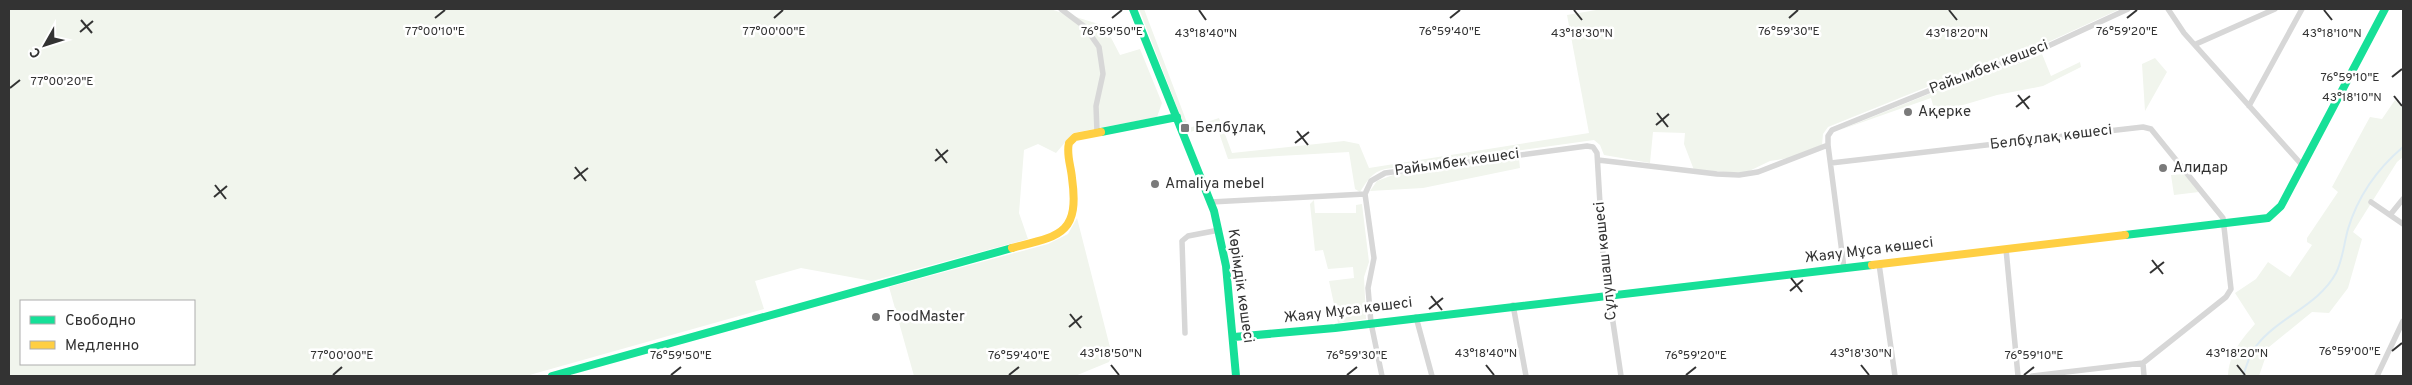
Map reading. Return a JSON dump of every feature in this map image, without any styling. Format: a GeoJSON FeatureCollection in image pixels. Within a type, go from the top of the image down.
{"type":"FeatureCollection","features":[{"type":"Feature","properties":{"kind":"street"},"geometry":{"type":"LineString","coordinates":[[1061,9],[1085,27],[1099,47],[1103,74],[1096,106],[1097,132]]}},
{"type":"Feature","properties":{"kind":"street","name":"Көрімдік көшесі"},"geometry":{"type":"LineString","coordinates":[[1132,9],[1211,202],[1219,230],[1226,266],[1234,337],[1236,376]]}},
{"type":"Feature","properties":{"kind":"street","name":"Райымбек көшесі"},"geometry":{"type":"LineString","coordinates":[[1828,145],[1830,133],[1842,125],[1990,66],[2016,61],[2128,9]]}},
{"type":"Feature","properties":{"kind":"street"},"geometry":{"type":"LineString","coordinates":[[2168,9],[2180,27],[2302,165]]}},
{"type":"Feature","properties":{"kind":"street"},"geometry":{"type":"LineString","coordinates":[[2196,44],[2275,9]]}},
{"type":"Feature","properties":{"kind":"street"},"geometry":{"type":"LineString","coordinates":[[2249,106],[2302,9]]}},
{"type":"Feature","properties":{"kind":"street","name":"Жаяу Мұса көшесі"},"geometry":{"type":"LineString","coordinates":[[1234,337],[1370,323],[2224,224],[2271,216],[2280,206],[2385,9]]}},
{"type":"Feature","properties":{"kind":"street"},"geometry":{"type":"LineString","coordinates":[[552,376],[844,293],[1055,237],[1064,231],[1072,215],[1074,187],[1068,143],[1074,137],[1177,117]]}},
{"type":"Feature","properties":{"kind":"street","name":"Белбұлақ көшесі"},"geometry":{"type":"LineString","coordinates":[[1831,163],[2146,128],[2154,132],[2222,216],[2224,224]]}},
{"type":"Feature","properties":{"kind":"street"},"geometry":{"type":"LineString","coordinates":[[1598,160],[1717,174],[1748,174],[1828,145],[1844,268]]}},
{"type":"Feature","properties":{"kind":"street","name":"Райымбек көшесі"},"geometry":{"type":"LineString","coordinates":[[1365,194],[1371,181],[1385,173],[1573,147],[1593,147]]}},
{"type":"Feature","properties":{"kind":"street","name":"Сұлушаш көшесі"},"geometry":{"type":"LineString","coordinates":[[1593,147],[1598,160],[1600,223],[1621,376]]}},
{"type":"Feature","properties":{"kind":"street"},"geometry":{"type":"LineString","coordinates":[[1211,202],[1365,194],[1374,258],[1368,288],[1370,323],[1382,376]]}},
{"type":"Feature","properties":{"kind":"street"},"geometry":{"type":"LineString","coordinates":[[2390,215],[2403,199]]}},
{"type":"Feature","properties":{"kind":"street"},"geometry":{"type":"LineString","coordinates":[[2370,202],[2403,224]]}},
{"type":"Feature","properties":{"kind":"street"},"geometry":{"type":"LineString","coordinates":[[2032,376],[2143,363],[2231,291],[2224,224]]}},
{"type":"Feature","properties":{"kind":"street"},"geometry":{"type":"LineString","coordinates":[[1185,334],[1182,241],[1185,237],[1219,230]]}},
{"type":"Feature","properties":{"kind":"street"},"geometry":{"type":"LineString","coordinates":[[2006,249],[2018,376]]}},
{"type":"Feature","properties":{"kind":"street"},"geometry":{"type":"LineString","coordinates":[[1879,264],[1895,376]]}},
{"type":"Feature","properties":{"kind":"street"},"geometry":{"type":"LineString","coordinates":[[1513,305],[1526,376]]}},
{"type":"Feature","properties":{"kind":"street"},"geometry":{"type":"LineString","coordinates":[[1416,317],[1432,376]]}},
{"type":"Feature","properties":{"kind":"street"},"geometry":{"type":"LineString","coordinates":[[2376,376],[2403,321]]}},
{"type":"Feature","properties":{"kind":"street"},"geometry":{"type":"LineString","coordinates":[[2143,363],[2144,376]]}},
{"type":"Feature","properties":{"kind":"shaded area"},"geometry":{"type":"Polygon","coordinates":[[[9,9],[1050,9],[1105,26],[1120,55],[1140,49],[1162,103],[1157,117],[1073,133],[1056,153],[1038,144],[1024,150],[1019,213],[1028,239],[872,281],[801,268],[755,281],[764,309],[526,376],[9,376],[9,9]]]}},
{"type":"Feature","properties":{"kind":"shaded area"},"geometry":{"type":"Polygon","coordinates":[[[1139,9],[1144,9],[1189,128],[1219,118],[1232,153],[1344,141],[1359,144],[1369,168],[1589,133],[1567,15],[1602,9],[2120,9],[2018,56],[1984,64],[1828,127],[1823,134],[1822,145],[1789,158],[1770,161],[1745,173],[1694,170],[1684,144],[1685,133],[1653,132],[1650,163],[1604,155],[1600,145],[1594,140],[1380,170],[1373,175],[1360,192],[1355,189],[1349,152],[1228,159],[1216,124],[1187,133],[1139,9]]]}},
{"type":"Feature","properties":{"kind":"shaded area"},"geometry":{"type":"Polygon","coordinates":[[[2042,54],[2051,76],[2080,62],[2081,67],[2043,86],[1997,95],[1963,105],[1934,109],[1931,98],[1840,130],[1996,67],[2015,65],[2042,54]]]}},
{"type":"Feature","properties":{"kind":"shaded area"},"geometry":{"type":"Polygon","coordinates":[[[2155,58],[2167,72],[2145,111],[2142,64],[2155,58]]]}},
{"type":"Feature","properties":{"kind":"shaded area"},"geometry":{"type":"Polygon","coordinates":[[[2395,100],[2403,107],[2403,157],[2397,162],[2353,232],[2362,239],[2348,288],[2329,313],[2312,312],[2269,347],[2259,376],[2228,376],[2233,354],[2255,324],[2235,293],[2256,279],[2268,262],[2290,277],[2312,245],[2307,242],[2307,238],[2338,192],[2332,187],[2370,117],[2382,119],[2395,100]]]}},
{"type":"Feature","properties":{"kind":"shaded area"},"geometry":{"type":"Polygon","coordinates":[[[1519,159],[1520,168],[1423,188],[1370,191],[1377,181],[1393,175],[1519,159]]]}},
{"type":"Feature","properties":{"kind":"shaded area"},"geometry":{"type":"Polygon","coordinates":[[[2185,174],[2199,192],[2174,195],[2171,175],[2185,174]]]}},
{"type":"Feature","properties":{"kind":"shaded area"},"geometry":{"type":"Polygon","coordinates":[[[1314,200],[1315,213],[1356,213],[1356,205],[1362,204],[1369,262],[1364,277],[1366,319],[1338,323],[1329,281],[1354,278],[1353,267],[1328,269],[1323,250],[1315,251],[1310,204],[1314,200]]]}},
{"type":"Feature","properties":{"kind":"shaded area"},"geometry":{"type":"Polygon","coordinates":[[[1077,218],[1112,355],[1109,362],[1075,376],[914,376],[889,287],[1048,244],[1068,234],[1077,218]]]}},
{"type":"Feature","properties":{"kind":"waterway"},"geometry":{"type":"LineString","coordinates":[[2243,376],[2252,352],[2266,335],[2320,294],[2329,284],[2336,273],[2342,257],[2348,229],[2357,205],[2377,174],[2403,147]]}},
{"type":"Feature","properties":{"kind":"traffic: fast"},"geometry":{"type":"LineString","coordinates":[[1133,9],[1214,211],[1226,266],[1236,376]]}},
{"type":"Feature","properties":{"kind":"traffic: fast"},"geometry":{"type":"LineString","coordinates":[[2125,235],[2268,218],[2281,206],[2385,9]]}},
{"type":"Feature","properties":{"kind":"traffic: fast"},"geometry":{"type":"LineString","coordinates":[[1101,132],[1177,117]]}},
{"type":"Feature","properties":{"kind":"traffic: fast"},"geometry":{"type":"LineString","coordinates":[[552,376],[1012,248]]}},
{"type":"Feature","properties":{"kind":"traffic: fast"},"geometry":{"type":"LineString","coordinates":[[1234,337],[1335,328],[1872,265]]}},
{"type":"Feature","properties":{"kind":"traffic: slow"},"geometry":{"type":"LineString","coordinates":[[1012,248],[1054,236],[1063,230],[1069,222],[1073,211],[1074,197],[1068,156],[1069,143],[1075,137],[1101,132]]}},
{"type":"Feature","properties":{"kind":"traffic: slow"},"geometry":{"type":"LineString","coordinates":[[1872,265],[2125,235]]}},
{"type":"Feature","properties":{"kind":"place","name":"Ақерке"},"geometry":{"type":"Point","coordinates":[1908,112]}},
{"type":"Feature","properties":{"kind":"place","name":"Белбұлақ"},"geometry":{"type":"Point","coordinates":[1185,128]}},
{"type":"Feature","properties":{"kind":"place","name":"Алидар"},"geometry":{"type":"Point","coordinates":[2163,168]}},
{"type":"Feature","properties":{"kind":"place","name":"Amaliya mebel"},"geometry":{"type":"Point","coordinates":[1155,184]}},
{"type":"Feature","properties":{"kind":"place","name":"FoodMaster"},"geometry":{"type":"Point","coordinates":[876,317]}}]}
